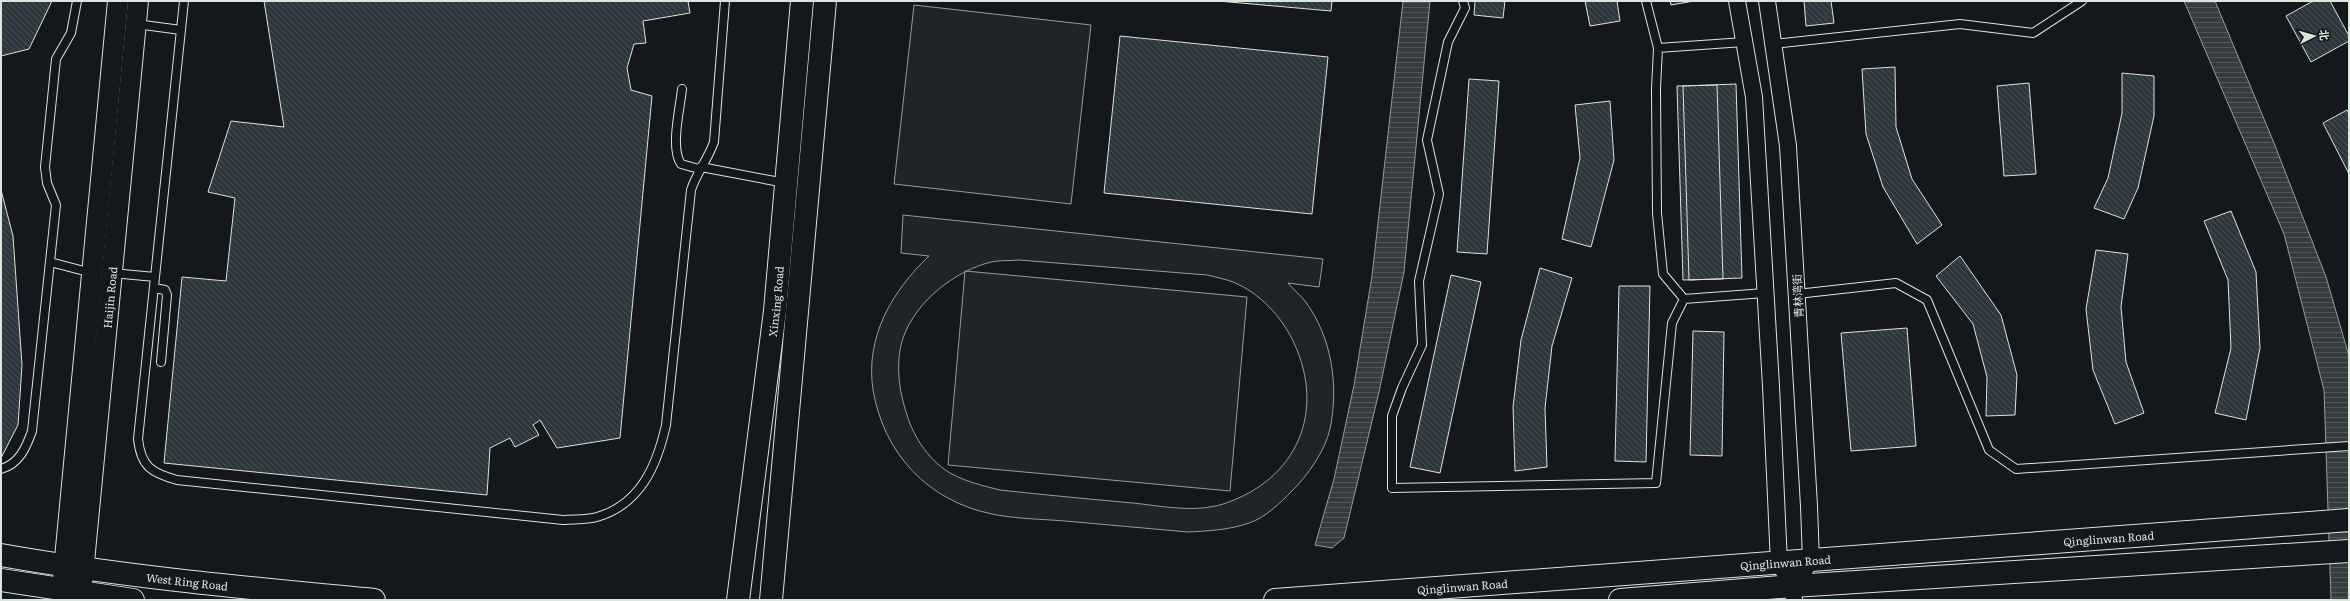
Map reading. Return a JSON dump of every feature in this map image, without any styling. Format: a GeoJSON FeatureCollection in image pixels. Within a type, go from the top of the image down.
{"type":"FeatureCollection","features":[{"type":"Feature","properties":{"kind":"main road","name":"Xinxing Road"},"geometry":{"type":"LineString","coordinates":[[738,600],[776,310],[802,1]]}},
{"type":"Feature","properties":{"kind":"main road","name":"Xinxing Road"},"geometry":{"type":"LineString","coordinates":[[771,600],[824,1]]}},
{"type":"Feature","properties":{"kind":"main road","name":"Qinglinwan Road"},"geometry":{"type":"LineString","coordinates":[[1275,600],[1779,564],[2349,520]]}},
{"type":"Feature","properties":{"kind":"main road"},"geometry":{"type":"LineString","coordinates":[[1620,600],[1793,593],[2349,551]]}},
{"type":"Feature","properties":{"kind":"main road","name":"West Ring Road"},"geometry":{"type":"LineString","coordinates":[[1,555],[74,568],[205,584],[374,600]]}},
{"type":"Feature","properties":{"kind":"main road"},"geometry":{"type":"LineString","coordinates":[[1,580],[133,600]]}},
{"type":"Feature","properties":{"kind":"street","name":"Haijin Road"},"geometry":{"type":"LineString","coordinates":[[72,591],[92,273],[118,1]]}},
{"type":"Feature","properties":{"kind":"street","name":"Haijin Road"},"geometry":{"type":"LineString","coordinates":[[74,568],[112,273],[138,1]]}},
{"type":"Feature","properties":{"kind":"street"},"geometry":{"type":"LineString","coordinates":[[1737,1],[1754,97],[1779,564],[1793,593]]}},
{"type":"Feature","properties":{"kind":"street","name":"青林湾街"},"geometry":{"type":"LineString","coordinates":[[1767,1],[1788,146],[1811,561]]}},
{"type":"Feature","properties":{"kind":"street"},"geometry":{"type":"LineString","coordinates":[[1793,593],[1811,561]]}},
{"type":"Feature","properties":{"kind":"lane"},"geometry":{"type":"LineString","coordinates":[[1,469],[10,467],[25,450],[32,431],[56,205],[47,183],[45,167],[51,105],[56,59],[71,33],[77,1]]}},
{"type":"Feature","properties":{"kind":"lane"},"geometry":{"type":"LineString","coordinates":[[184,1],[138,440],[140,456],[150,468],[161,476],[177,480],[563,520],[597,517],[626,503],[651,474],[660,451],[666,425],[691,190],[700,168],[708,157],[714,142],[725,1]]}},
{"type":"Feature","properties":{"kind":"lane"},"geometry":{"type":"LineString","coordinates":[[1463,1],[1465,8],[1448,42],[1427,140],[1439,194],[1419,281],[1422,345],[1402,388],[1392,416],[1392,488],[1656,483],[1672,323],[1684,299]]}},
{"type":"Feature","properties":{"kind":"lane"},"geometry":{"type":"LineString","coordinates":[[1646,1],[1658,48],[1656,89],[1657,213],[1663,274],[1684,299]]}},
{"type":"Feature","properties":{"kind":"lane"},"geometry":{"type":"LineString","coordinates":[[1773,44],[1960,24],[2033,33],[2082,1]]}},
{"type":"Feature","properties":{"kind":"lane"},"geometry":{"type":"LineString","coordinates":[[135,24],[181,30]]}},
{"type":"Feature","properties":{"kind":"lane"},"geometry":{"type":"LineString","coordinates":[[1658,48],[1744,42]]}},
{"type":"Feature","properties":{"kind":"lane"},"geometry":{"type":"LineString","coordinates":[[682,89],[676,147],[677,158],[681,164],[787,183]]}},
{"type":"Feature","properties":{"kind":"lane"},"geometry":{"type":"LineString","coordinates":[[50,262],[92,273]]}},
{"type":"Feature","properties":{"kind":"lane"},"geometry":{"type":"LineString","coordinates":[[112,273],[155,277]]}},
{"type":"Feature","properties":{"kind":"lane"},"geometry":{"type":"LineString","coordinates":[[1797,294],[1896,283],[1927,300],[1989,450],[2016,469],[2349,446]]}},
{"type":"Feature","properties":{"kind":"lane"},"geometry":{"type":"LineString","coordinates":[[154,288],[165,290],[167,295],[161,362]]}},
{"type":"Feature","properties":{"kind":"lane"},"geometry":{"type":"LineString","coordinates":[[1684,299],[1765,292]]}},
{"type":"Feature","properties":{"kind":"shaded area"},"geometry":{"type":"Polygon","coordinates":[[[1403,1],[1430,1],[1404,272],[1379,392],[1344,538],[1332,548],[1315,545],[1334,479],[1354,385],[1372,276],[1403,1]]]}},
{"type":"Feature","properties":{"kind":"shaded area"},"geometry":{"type":"Polygon","coordinates":[[[2184,1],[2215,1],[2274,143],[2326,277],[2349,356],[2349,600],[2331,600],[2324,390],[2284,234],[2184,1]]]}},
{"type":"Feature","properties":{"kind":"shaded area"},"geometry":{"type":"Polygon","coordinates":[[[914,5],[1091,25],[1071,204],[894,184],[914,5]]]}},
{"type":"Feature","properties":{"kind":"shaded area"},"geometry":{"type":"Polygon","coordinates":[[[903,215],[1323,259],[1319,287],[1288,283],[1305,301],[1314,315],[1322,330],[1327,346],[1331,362],[1334,396],[1333,413],[1328,437],[1315,462],[1304,478],[1292,491],[1261,518],[1234,527],[1218,530],[1188,532],[1028,519],[992,514],[969,508],[948,498],[929,486],[913,471],[899,454],[887,435],[879,413],[873,390],[872,370],[873,352],[877,334],[884,316],[893,300],[904,284],[929,256],[901,253],[903,215]],[[1019,260],[991,262],[964,272],[951,280],[927,300],[909,324],[903,338],[899,357],[900,387],[910,424],[919,441],[937,463],[952,474],[970,482],[1000,490],[1166,507],[1190,508],[1212,507],[1249,493],[1270,478],[1286,461],[1298,440],[1305,418],[1307,394],[1303,369],[1289,333],[1277,315],[1261,299],[1243,287],[1230,281],[1207,275],[1019,260]]]}},
{"type":"Feature","properties":{"kind":"shaded area"},"geometry":{"type":"Polygon","coordinates":[[[965,271],[1247,297],[1230,491],[948,465],[965,271]]]}},
{"type":"Feature","properties":{"kind":"building"},"geometry":{"type":"Polygon","coordinates":[[[1,1],[52,1],[29,49],[1,56],[1,1]]]}},
{"type":"Feature","properties":{"kind":"building"},"geometry":{"type":"Polygon","coordinates":[[[264,1],[688,1],[690,13],[643,21],[646,43],[634,44],[627,68],[631,90],[652,96],[620,438],[557,448],[540,420],[533,425],[539,435],[515,447],[510,438],[490,448],[487,495],[164,463],[182,277],[226,281],[235,198],[208,192],[231,121],[284,127],[264,1]]]}},
{"type":"Feature","properties":{"kind":"building"},"geometry":{"type":"Polygon","coordinates":[[[1218,1],[1332,1],[1331,11],[1218,1]]]}},
{"type":"Feature","properties":{"kind":"building"},"geometry":{"type":"Polygon","coordinates":[[[1475,1],[1505,1],[1503,18],[1474,15],[1475,1]]]}},
{"type":"Feature","properties":{"kind":"building"},"geometry":{"type":"Polygon","coordinates":[[[1585,1],[1617,1],[1620,21],[1590,26],[1585,1]]]}},
{"type":"Feature","properties":{"kind":"building"},"geometry":{"type":"Polygon","coordinates":[[[1670,1],[1694,1],[1671,5],[1670,1]]]}},
{"type":"Feature","properties":{"kind":"building"},"geometry":{"type":"Polygon","coordinates":[[[1804,1],[1831,1],[1834,23],[1806,26],[1804,1]]]}},
{"type":"Feature","properties":{"kind":"building"},"geometry":{"type":"Polygon","coordinates":[[[2313,1],[2330,1],[2349,36],[2349,41],[2311,62],[2286,16],[2313,1]]]}},
{"type":"Feature","properties":{"kind":"building"},"geometry":{"type":"Polygon","coordinates":[[[1120,36],[1328,57],[1312,214],[1104,193],[1120,36]]]}},
{"type":"Feature","properties":{"kind":"building"},"geometry":{"type":"Polygon","coordinates":[[[1895,67],[1896,127],[1912,179],[1942,225],[1917,244],[1883,187],[1866,134],[1862,69],[1895,67]]]}},
{"type":"Feature","properties":{"kind":"building"},"geometry":{"type":"Polygon","coordinates":[[[2122,73],[2154,76],[2154,116],[2138,188],[2124,219],[2094,208],[2108,178],[2122,113],[2122,73]]]}},
{"type":"Feature","properties":{"kind":"building"},"geometry":{"type":"Polygon","coordinates":[[[1469,79],[1499,81],[1487,254],[1457,252],[1469,79]]]}},
{"type":"Feature","properties":{"kind":"building"},"geometry":{"type":"Polygon","coordinates":[[[2029,83],[2036,174],[2004,176],[1997,86],[2029,83]]]}},
{"type":"Feature","properties":{"kind":"building"},"geometry":{"type":"Polygon","coordinates":[[[1736,84],[1742,278],[1689,280],[1683,86],[1736,84]]]}},
{"type":"Feature","properties":{"kind":"building"},"geometry":{"type":"Polygon","coordinates":[[[1717,85],[1723,279],[1683,280],[1677,86],[1717,85]]]}},
{"type":"Feature","properties":{"kind":"building"},"geometry":{"type":"Polygon","coordinates":[[[1610,101],[1614,160],[1591,247],[1562,239],[1580,158],[1575,105],[1610,101]]]}},
{"type":"Feature","properties":{"kind":"building"},"geometry":{"type":"Polygon","coordinates":[[[2347,110],[2349,114],[2349,174],[2323,123],[2347,110]]]}},
{"type":"Feature","properties":{"kind":"building"},"geometry":{"type":"Polygon","coordinates":[[[1,190],[13,236],[22,365],[18,425],[1,458],[1,190]]]}},
{"type":"Feature","properties":{"kind":"building"},"geometry":{"type":"Polygon","coordinates":[[[2231,211],[2256,272],[2260,348],[2246,420],[2215,413],[2231,348],[2228,280],[2204,221],[2231,211]]]}},
{"type":"Feature","properties":{"kind":"building"},"geometry":{"type":"Polygon","coordinates":[[[2096,250],[2128,254],[2121,307],[2126,362],[2144,413],[2115,424],[2093,370],[2086,309],[2096,250]]]}},
{"type":"Feature","properties":{"kind":"building"},"geometry":{"type":"Polygon","coordinates":[[[1960,256],[2001,315],[2017,375],[2015,415],[1986,416],[1987,377],[1973,324],[1936,276],[1960,256]]]}},
{"type":"Feature","properties":{"kind":"building"},"geometry":{"type":"Polygon","coordinates":[[[1540,268],[1572,278],[1552,346],[1545,408],[1547,467],[1515,471],[1513,407],[1521,340],[1540,268]]]}},
{"type":"Feature","properties":{"kind":"building"},"geometry":{"type":"Polygon","coordinates":[[[1451,275],[1481,282],[1440,473],[1410,467],[1451,275]]]}},
{"type":"Feature","properties":{"kind":"building"},"geometry":{"type":"Polygon","coordinates":[[[1619,286],[1650,286],[1646,462],[1615,461],[1619,286]]]}},
{"type":"Feature","properties":{"kind":"building"},"geometry":{"type":"Polygon","coordinates":[[[1907,328],[1916,446],[1851,451],[1841,333],[1907,328]]]}},
{"type":"Feature","properties":{"kind":"building"},"geometry":{"type":"Polygon","coordinates":[[[1693,331],[1724,332],[1722,456],[1690,455],[1693,331]]]}}]}
